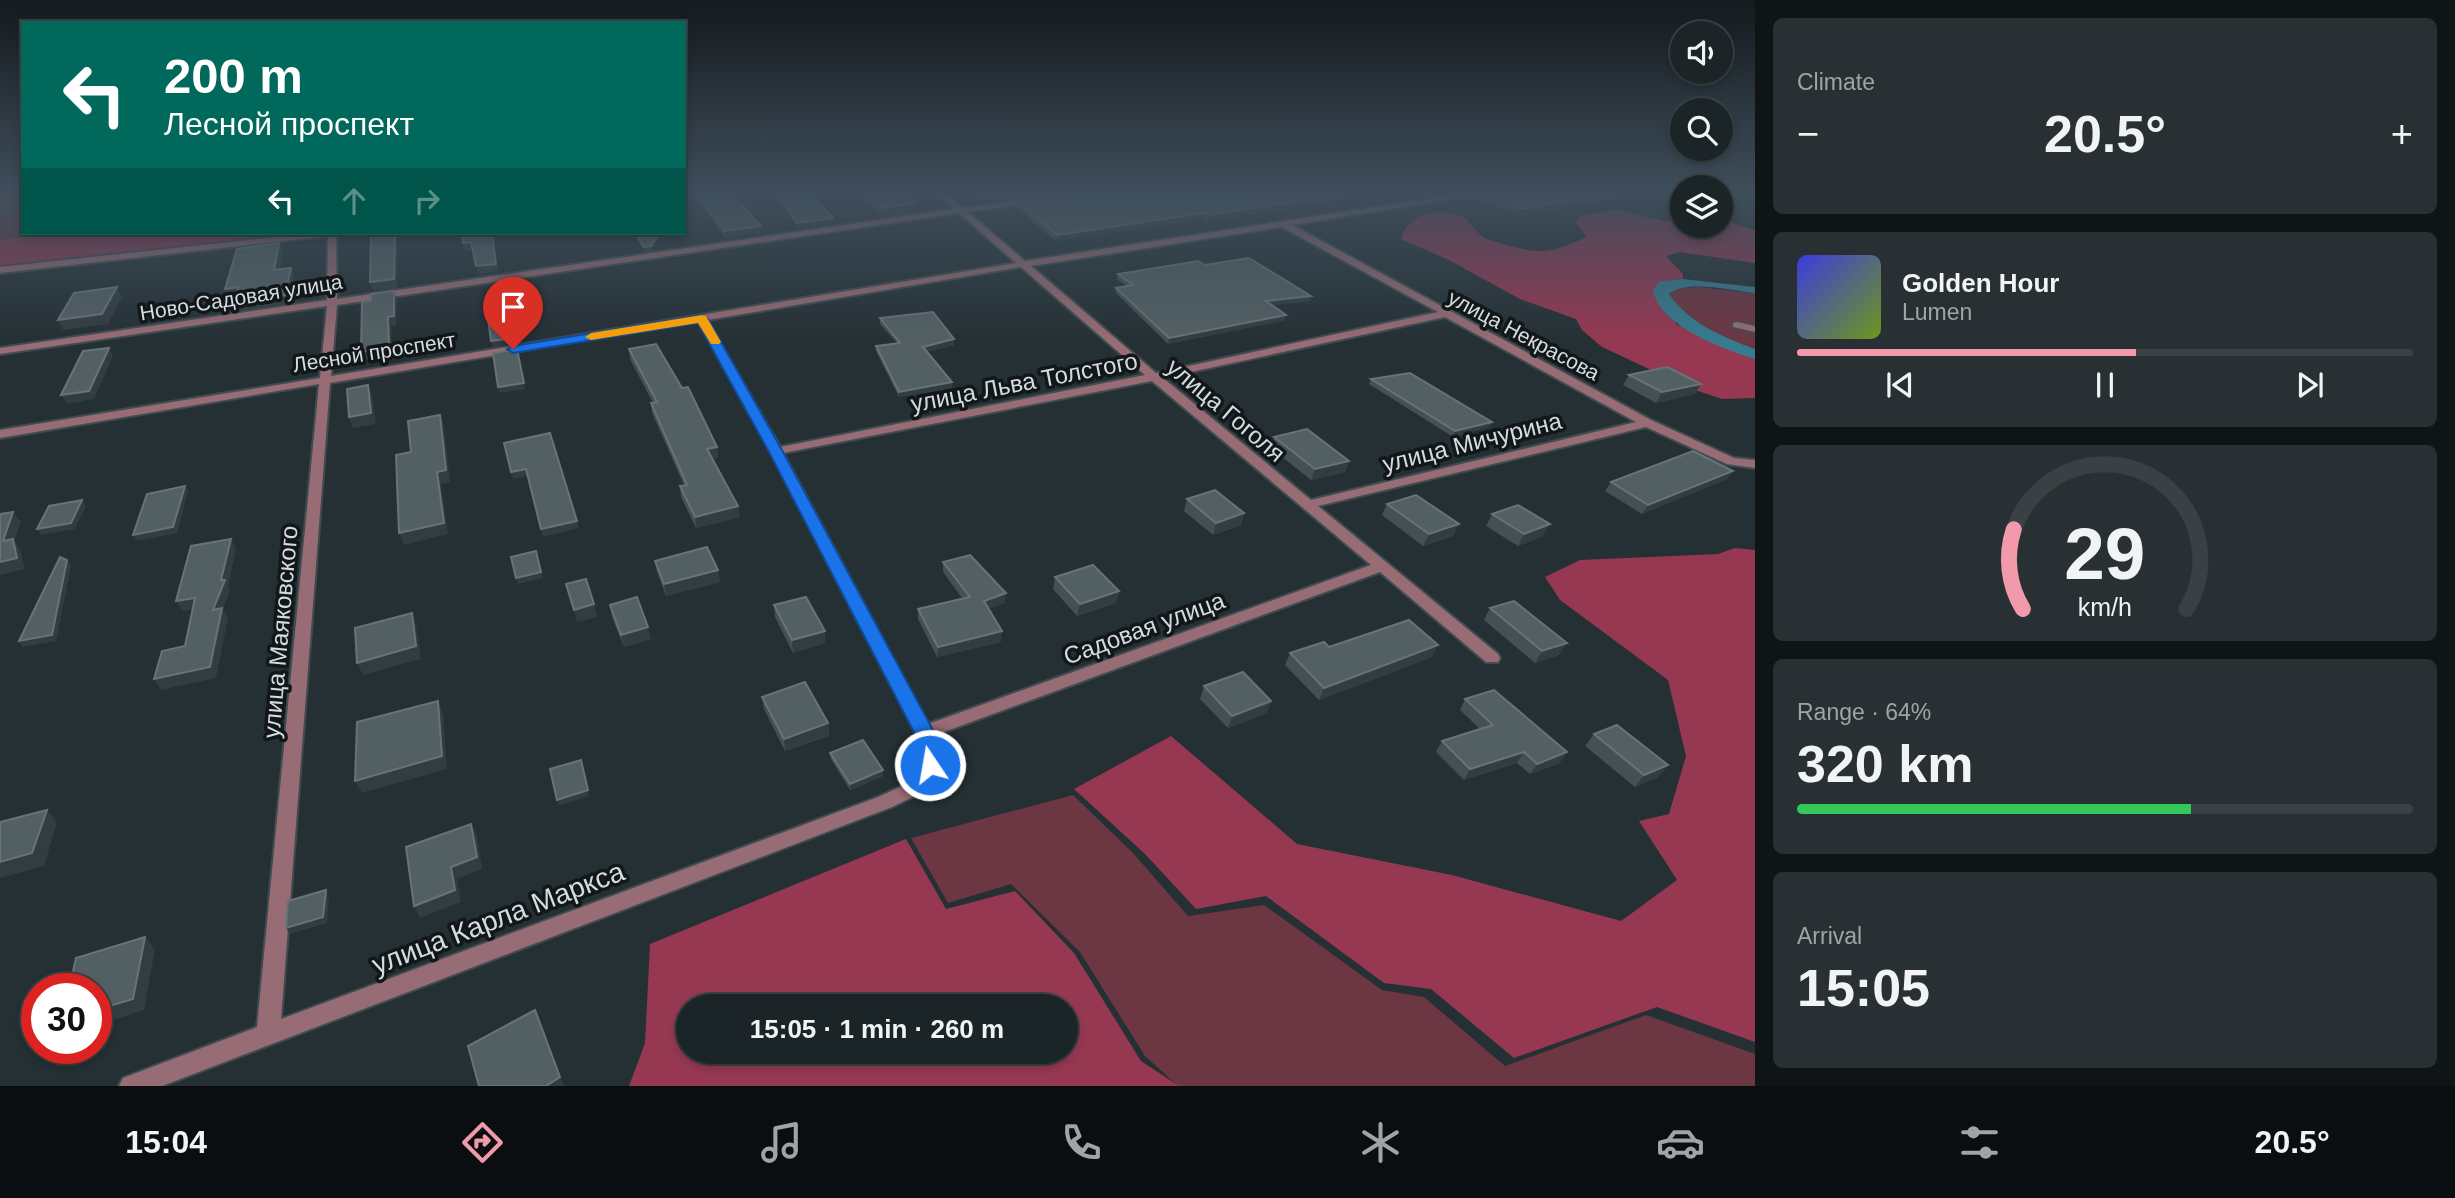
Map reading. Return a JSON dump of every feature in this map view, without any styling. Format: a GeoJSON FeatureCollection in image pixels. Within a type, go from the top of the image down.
{"type":"FeatureCollection","features":[{"type":"Feature","properties":{"kind":"street"},"geometry":{"type":"LineString","coordinates":[[0,270],[264,241]]}},
{"type":"Feature","properties":{"kind":"street","name":"улица Маяковского"},"geometry":{"type":"LineString","coordinates":[[268,1034],[332,301],[333,241]]}},
{"type":"Feature","properties":{"kind":"street","name":"Ново-Садовая улица"},"geometry":{"type":"LineString","coordinates":[[0,351],[748,241]]}},
{"type":"Feature","properties":{"kind":"street","name":"улица Гоголя"},"geometry":{"type":"LineString","coordinates":[[997,241],[1154,377],[1492,659]]}},
{"type":"Feature","properties":{"kind":"street","name":"Лесной проспект"},"geometry":{"type":"LineString","coordinates":[[0,434],[1172,241]]}},
{"type":"Feature","properties":{"kind":"street","name":"улица Некрасова"},"geometry":{"type":"LineString","coordinates":[[1313,241],[1647,423],[1731,461],[1755,464]]}},
{"type":"Feature","properties":{"kind":"street","name":"улица Льва Толстого"},"geometry":{"type":"LineString","coordinates":[[776,452],[1154,377],[1444,314]]}},
{"type":"Feature","properties":{"kind":"street","name":"улица Карла Маркса"},"geometry":{"type":"LineString","coordinates":[[131,1086],[885,802],[917,787],[930,765],[924,732],[776,452],[702,319]]}},
{"type":"Feature","properties":{"kind":"street"},"geometry":{"type":"LineString","coordinates":[[1737,325],[1755,329]]}},
{"type":"Feature","properties":{"kind":"street","name":"улица Мичурина"},"geometry":{"type":"LineString","coordinates":[[1307,505],[1647,423]]}},
{"type":"Feature","properties":{"kind":"street","name":"Садовая улица"},"geometry":{"type":"LineString","coordinates":[[924,732],[1380,567]]}},
{"type":"Feature","properties":{"kind":"shaded area"},"geometry":{"type":"Polygon","coordinates":[[[0,241],[247,241],[0,271],[0,241]]]}},
{"type":"Feature","properties":{"kind":"shaded area"},"geometry":{"type":"Polygon","coordinates":[[[1405,241],[1493,241],[1521,249],[1546,251],[1578,241],[1755,241],[1755,263],[1679,252],[1666,256],[1683,274],[1683,279],[1660,281],[1676,324],[1755,359],[1755,398],[1722,399],[1692,389],[1602,347],[1582,330],[1576,319],[1520,299],[1449,260],[1405,241]]]}},
{"type":"Feature","properties":{"kind":"shaded area"},"geometry":{"type":"Polygon","coordinates":[[[1698,287],[1755,293],[1755,349],[1718,334],[1697,321],[1669,294],[1676,288],[1698,287]]]}},
{"type":"Feature","properties":{"kind":"shaded area"},"geometry":{"type":"Polygon","coordinates":[[[1735,548],[1755,550],[1755,1042],[1657,1007],[1514,1058],[1431,989],[1384,983],[1266,896],[1196,909],[1145,854],[1074,789],[1171,736],[1297,844],[1452,875],[1621,921],[1677,880],[1639,821],[1669,814],[1686,756],[1668,680],[1560,600],[1545,577],[1580,560],[1718,554],[1735,548]]]}},
{"type":"Feature","properties":{"kind":"shaded area"},"geometry":{"type":"Polygon","coordinates":[[[1073,795],[1133,853],[1188,916],[1264,905],[1382,990],[1424,997],[1505,1066],[1646,1015],[1755,1054],[1755,1086],[1178,1086],[1145,1056],[1080,952],[1011,884],[948,903],[911,838],[1073,795]]]}},
{"type":"Feature","properties":{"kind":"shaded area"},"geometry":{"type":"Polygon","coordinates":[[[906,839],[946,909],[1015,891],[1074,953],[1141,1061],[1179,1086],[629,1086],[645,1043],[650,944],[906,839]]]}},
{"type":"Feature","properties":{"kind":"water"},"geometry":{"type":"Polygon","coordinates":[[[1683,279],[1755,287],[1755,293],[1723,288],[1686,287],[1669,294],[1697,321],[1719,334],[1755,349],[1755,359],[1694,334],[1667,315],[1653,290],[1660,281],[1683,279]]]}},
{"type":"Feature","properties":{"kind":"building"},"geometry":{"type":"Polygon","coordinates":[[[371,241],[395,241],[394,279],[370,282],[371,241]]]}},
{"type":"Feature","properties":{"kind":"building"},"geometry":{"type":"Polygon","coordinates":[[[463,241],[493,241],[496,264],[476,266],[471,242],[463,243],[463,241]]]}},
{"type":"Feature","properties":{"kind":"building"},"geometry":{"type":"Polygon","coordinates":[[[640,241],[654,241],[651,246],[644,247],[640,241]]]}},
{"type":"Feature","properties":{"kind":"building"},"geometry":{"type":"Polygon","coordinates":[[[279,243],[274,270],[291,268],[285,295],[232,302],[239,287],[225,289],[237,249],[279,243]]]}},
{"type":"Feature","properties":{"kind":"building"},"geometry":{"type":"Polygon","coordinates":[[[1249,258],[1311,296],[1266,301],[1286,315],[1169,338],[1116,288],[1133,285],[1118,274],[1198,261],[1205,265],[1249,258]]]}},
{"type":"Feature","properties":{"kind":"building"},"geometry":{"type":"Polygon","coordinates":[[[117,287],[102,314],[58,320],[74,293],[117,287]]]}},
{"type":"Feature","properties":{"kind":"building"},"geometry":{"type":"Polygon","coordinates":[[[394,291],[394,316],[388,317],[389,347],[361,352],[362,302],[371,301],[371,294],[394,291]]]}},
{"type":"Feature","properties":{"kind":"building"},"geometry":{"type":"Polygon","coordinates":[[[933,312],[954,339],[923,347],[952,382],[899,392],[876,346],[900,343],[880,318],[933,312]]]}},
{"type":"Feature","properties":{"kind":"building"},"geometry":{"type":"Polygon","coordinates":[[[511,316],[515,338],[491,341],[488,319],[511,316]]]}},
{"type":"Feature","properties":{"kind":"building"},"geometry":{"type":"Polygon","coordinates":[[[656,344],[682,388],[688,387],[717,447],[707,449],[738,506],[695,517],[680,486],[687,485],[651,403],[657,402],[629,349],[656,344]]]}},
{"type":"Feature","properties":{"kind":"building"},"geometry":{"type":"Polygon","coordinates":[[[109,348],[89,391],[61,395],[83,351],[109,348]]]}},
{"type":"Feature","properties":{"kind":"building"},"geometry":{"type":"Polygon","coordinates":[[[517,349],[524,383],[498,387],[493,353],[517,349]]]}},
{"type":"Feature","properties":{"kind":"building"},"geometry":{"type":"Polygon","coordinates":[[[1667,367],[1701,384],[1662,392],[1629,375],[1667,367]]]}},
{"type":"Feature","properties":{"kind":"building"},"geometry":{"type":"Polygon","coordinates":[[[1410,373],[1492,422],[1455,431],[1371,379],[1410,373]]]}},
{"type":"Feature","properties":{"kind":"building"},"geometry":{"type":"Polygon","coordinates":[[[368,385],[371,413],[349,417],[347,389],[368,385]]]}},
{"type":"Feature","properties":{"kind":"building"},"geometry":{"type":"Polygon","coordinates":[[[440,415],[446,470],[437,472],[444,523],[399,533],[396,455],[411,452],[408,421],[440,415]]]}},
{"type":"Feature","properties":{"kind":"building"},"geometry":{"type":"Polygon","coordinates":[[[1307,429],[1349,461],[1315,469],[1274,437],[1307,429]]]}},
{"type":"Feature","properties":{"kind":"building"},"geometry":{"type":"Polygon","coordinates":[[[550,433],[577,521],[541,529],[526,469],[511,472],[504,443],[550,433]]]}},
{"type":"Feature","properties":{"kind":"building"},"geometry":{"type":"Polygon","coordinates":[[[1693,451],[1733,471],[1648,505],[1611,482],[1693,451]]]}},
{"type":"Feature","properties":{"kind":"building"},"geometry":{"type":"Polygon","coordinates":[[[185,486],[173,527],[133,535],[147,494],[185,486]]]}},
{"type":"Feature","properties":{"kind":"building"},"geometry":{"type":"Polygon","coordinates":[[[1215,490],[1244,513],[1216,523],[1187,499],[1215,490]]]}},
{"type":"Feature","properties":{"kind":"building"},"geometry":{"type":"Polygon","coordinates":[[[1416,495],[1459,524],[1429,534],[1387,504],[1416,495]]]}},
{"type":"Feature","properties":{"kind":"building"},"geometry":{"type":"Polygon","coordinates":[[[82,500],[71,523],[37,529],[49,506],[82,500]]]}},
{"type":"Feature","properties":{"kind":"building"},"geometry":{"type":"Polygon","coordinates":[[[1518,505],[1550,524],[1524,534],[1492,514],[1518,505]]]}},
{"type":"Feature","properties":{"kind":"building"},"geometry":{"type":"Polygon","coordinates":[[[13,512],[3,541],[13,539],[17,558],[0,562],[0,514],[13,512]]]}},
{"type":"Feature","properties":{"kind":"building"},"geometry":{"type":"Polygon","coordinates":[[[231,539],[221,580],[225,580],[213,610],[222,608],[210,667],[154,679],[162,651],[185,646],[195,598],[176,601],[191,546],[231,539]]]}},
{"type":"Feature","properties":{"kind":"building"},"geometry":{"type":"Polygon","coordinates":[[[707,547],[718,570],[664,584],[655,561],[707,547]]]}},
{"type":"Feature","properties":{"kind":"building"},"geometry":{"type":"Polygon","coordinates":[[[536,551],[541,572],[516,578],[511,557],[536,551]]]}},
{"type":"Feature","properties":{"kind":"building"},"geometry":{"type":"Polygon","coordinates":[[[970,555],[1006,593],[984,601],[1002,631],[938,647],[918,609],[970,597],[943,562],[970,555]]]}},
{"type":"Feature","properties":{"kind":"building"},"geometry":{"type":"Polygon","coordinates":[[[60,557],[67,560],[52,635],[19,641],[60,557]]]}},
{"type":"Feature","properties":{"kind":"building"},"geometry":{"type":"Polygon","coordinates":[[[1093,565],[1119,591],[1080,604],[1055,577],[1093,565]]]}},
{"type":"Feature","properties":{"kind":"building"},"geometry":{"type":"Polygon","coordinates":[[[586,579],[594,604],[574,610],[566,584],[586,579]]]}},
{"type":"Feature","properties":{"kind":"building"},"geometry":{"type":"Polygon","coordinates":[[[637,597],[648,627],[621,635],[610,605],[637,597]]]}},
{"type":"Feature","properties":{"kind":"building"},"geometry":{"type":"Polygon","coordinates":[[[806,597],[825,631],[792,640],[774,605],[806,597]]]}},
{"type":"Feature","properties":{"kind":"building"},"geometry":{"type":"Polygon","coordinates":[[[1514,601],[1567,643],[1542,651],[1490,608],[1514,601]]]}},
{"type":"Feature","properties":{"kind":"building"},"geometry":{"type":"Polygon","coordinates":[[[412,613],[416,646],[357,663],[355,628],[412,613]]]}},
{"type":"Feature","properties":{"kind":"building"},"geometry":{"type":"Polygon","coordinates":[[[1409,620],[1438,645],[1324,688],[1290,653],[1324,642],[1329,647],[1409,620]]]}},
{"type":"Feature","properties":{"kind":"building"},"geometry":{"type":"Polygon","coordinates":[[[1243,672],[1271,701],[1232,716],[1204,686],[1243,672]]]}},
{"type":"Feature","properties":{"kind":"building"},"geometry":{"type":"Polygon","coordinates":[[[805,682],[828,723],[784,739],[762,697],[805,682]]]}},
{"type":"Feature","properties":{"kind":"building"},"geometry":{"type":"Polygon","coordinates":[[[1494,690],[1567,752],[1537,764],[1524,752],[1470,769],[1442,741],[1493,725],[1465,699],[1494,690]]]}},
{"type":"Feature","properties":{"kind":"building"},"geometry":{"type":"Polygon","coordinates":[[[438,701],[442,756],[355,781],[357,722],[438,701]]]}},
{"type":"Feature","properties":{"kind":"building"},"geometry":{"type":"Polygon","coordinates":[[[1617,725],[1668,765],[1644,775],[1594,734],[1617,725]]]}},
{"type":"Feature","properties":{"kind":"building"},"geometry":{"type":"Polygon","coordinates":[[[863,740],[883,770],[850,784],[830,753],[863,740]]]}},
{"type":"Feature","properties":{"kind":"building"},"geometry":{"type":"Polygon","coordinates":[[[581,760],[588,790],[557,800],[550,769],[581,760]]]}},
{"type":"Feature","properties":{"kind":"building"},"geometry":{"type":"Polygon","coordinates":[[[47,810],[32,853],[0,862],[0,822],[47,810]]]}},
{"type":"Feature","properties":{"kind":"building"},"geometry":{"type":"Polygon","coordinates":[[[471,824],[477,857],[451,867],[455,890],[414,906],[406,847],[471,824]]]}},
{"type":"Feature","properties":{"kind":"building"},"geometry":{"type":"Polygon","coordinates":[[[326,890],[323,917],[286,928],[288,901],[326,890]]]}},
{"type":"Feature","properties":{"kind":"building"},"geometry":{"type":"Polygon","coordinates":[[[145,937],[133,999],[112,1005],[112,973],[73,973],[76,958],[145,937]]]}},
{"type":"Feature","properties":{"kind":"building"},"geometry":{"type":"Polygon","coordinates":[[[535,1010],[560,1077],[546,1086],[479,1086],[468,1046],[535,1010]]]}},
{"type":"Feature","properties":{"kind":"slow traffic"},"geometry":{"type":"LineString","coordinates":[[591,337],[702,319],[715,342]]}},
{"type":"Feature","properties":{"kind":"route"},"geometry":{"type":"LineString","coordinates":[[513,349],[702,319],[776,452],[924,732],[930,765]]}}]}
